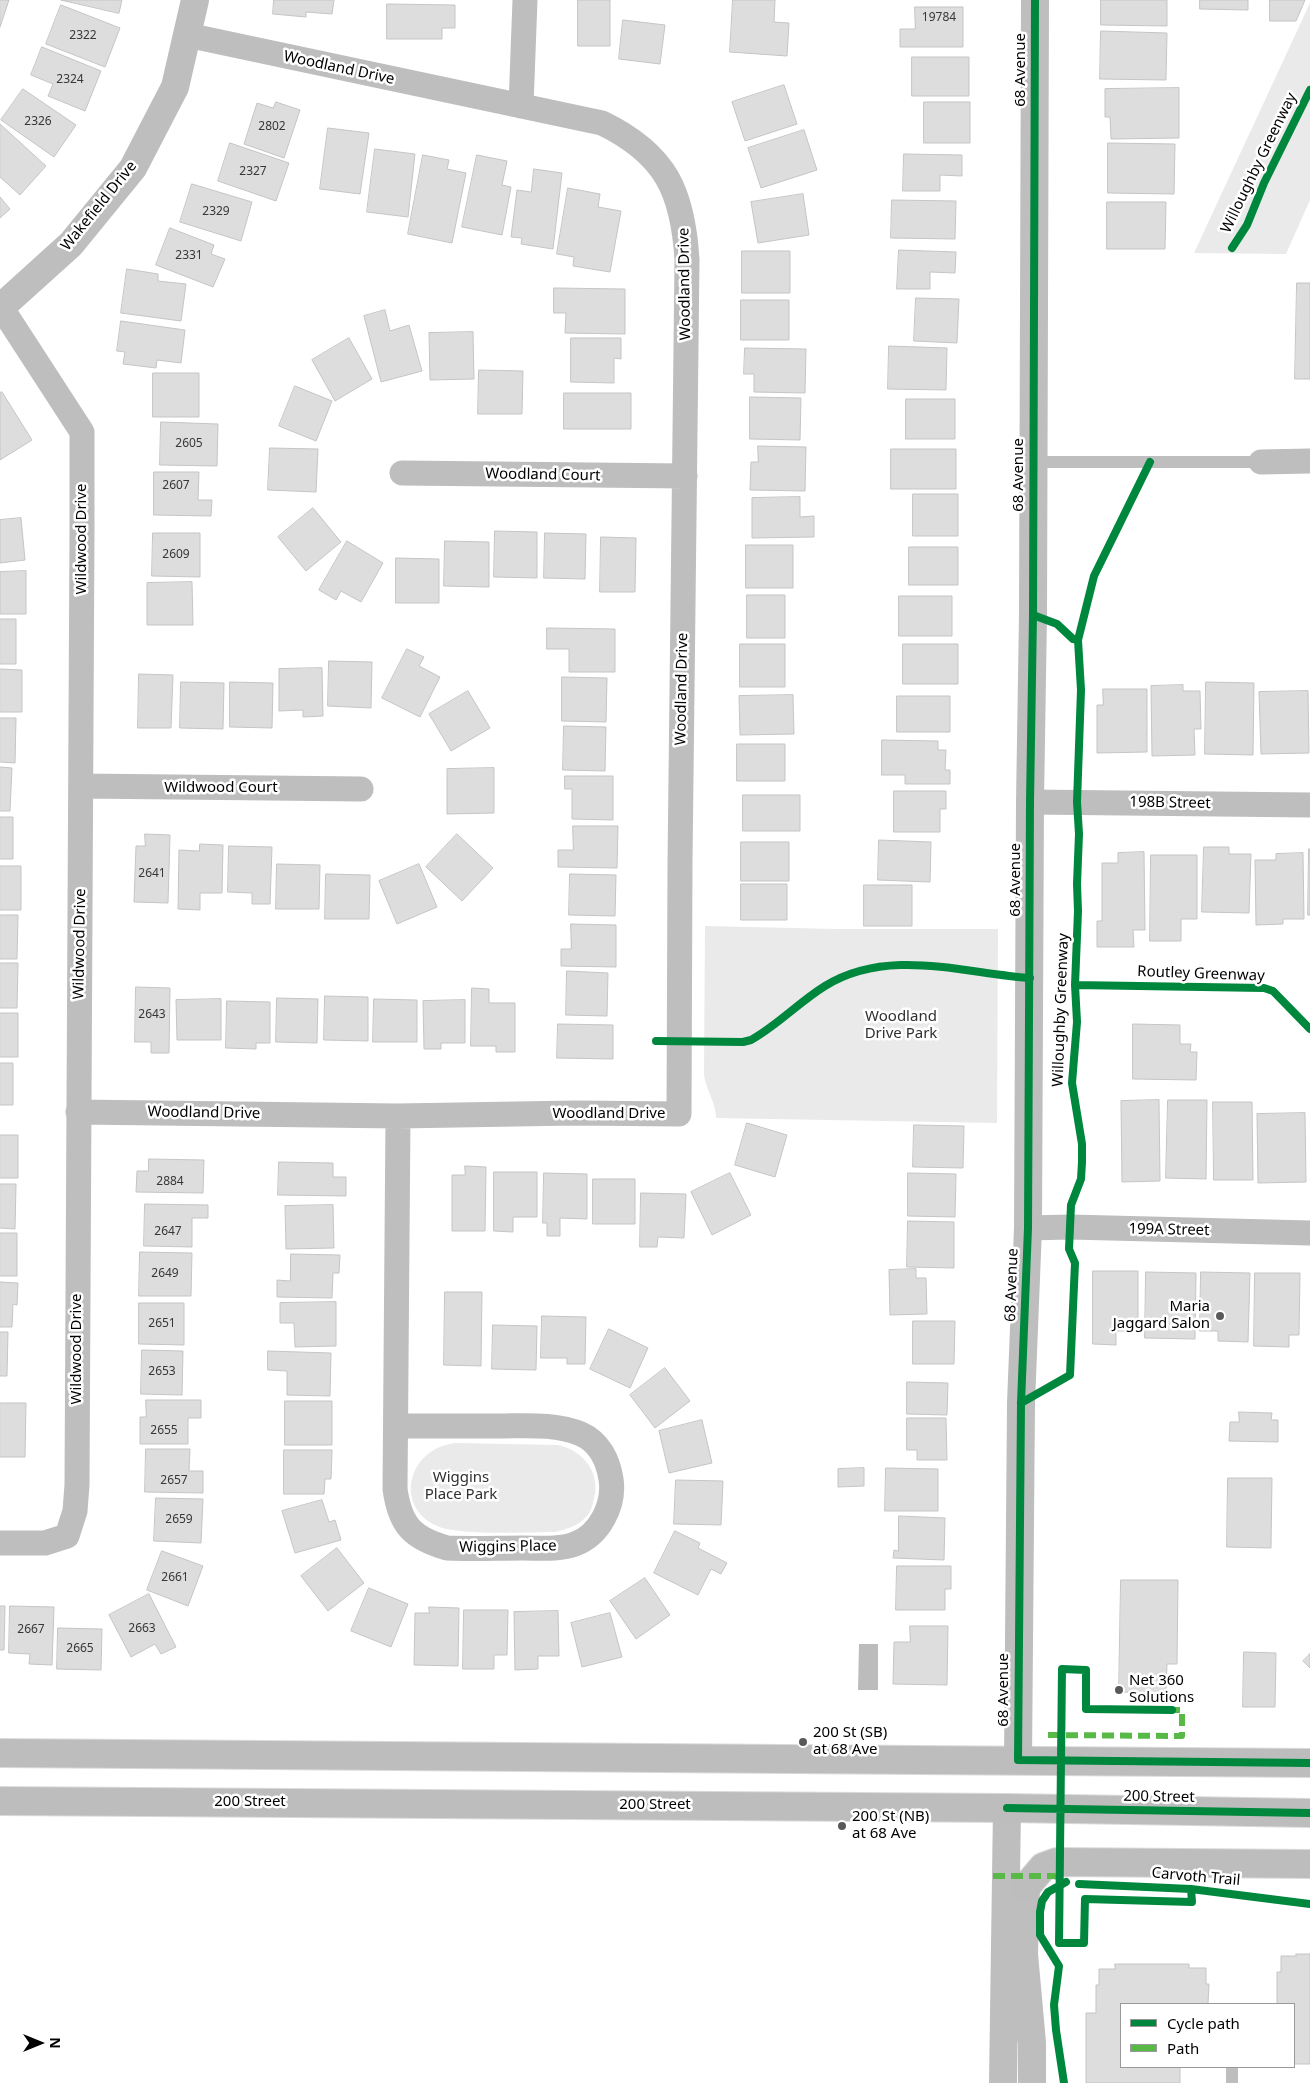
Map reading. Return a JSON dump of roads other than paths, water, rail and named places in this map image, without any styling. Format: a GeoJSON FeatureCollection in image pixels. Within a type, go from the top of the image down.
{"type":"FeatureCollection","features":[{"type":"Feature","properties":{"kind":"main road"},"geometry":{"type":"LineString","coordinates":[[0,1753],[1310,1763]]}},
{"type":"Feature","properties":{"kind":"main road","name":"200 Street"},"geometry":{"type":"LineString","coordinates":[[0,1801],[1007,1808],[1310,1813]]}},
{"type":"Feature","properties":{"kind":"main road"},"geometry":{"type":"LineString","coordinates":[[1026,1887],[1043,1867],[1057,1862],[1310,1864]]}},
{"type":"Feature","properties":{"kind":"street","name":"Wakefield Drive"},"geometry":{"type":"LineString","coordinates":[[1,307],[71,244],[133,168],[175,87],[196,0]]}},
{"type":"Feature","properties":{"kind":"street"},"geometry":{"type":"LineString","coordinates":[[521,106],[525,0]]}},
{"type":"Feature","properties":{"kind":"street","name":"68 Avenue"},"geometry":{"type":"LineString","coordinates":[[1018,1760],[1021,1402],[1028,1228],[1035,0]]}},
{"type":"Feature","properties":{"kind":"street","name":"Woodland Drive"},"geometry":{"type":"LineString","coordinates":[[78,1112],[398,1116],[575,1113],[679,1114],[687,260],[686,231],[671,185],[649,153],[635,141],[602,123],[187,35]]}},
{"type":"Feature","properties":{"kind":"street","name":"Wildwood Drive"},"geometry":{"type":"LineString","coordinates":[[0,1544],[45,1544],[67,1536],[75,1511],[77,1485],[78,1112],[82,786],[82,432],[1,307]]}},
{"type":"Feature","properties":{"kind":"street"},"geometry":{"type":"LineString","coordinates":[[1261,462],[1310,461]]}},
{"type":"Feature","properties":{"kind":"street","name":"Woodland Court"},"geometry":{"type":"LineString","coordinates":[[402,473],[685,476]]}},
{"type":"Feature","properties":{"kind":"street","name":"Wildwood Court"},"geometry":{"type":"LineString","coordinates":[[82,786],[361,789]]}},
{"type":"Feature","properties":{"kind":"street","name":"198B Street"},"geometry":{"type":"LineString","coordinates":[[1030,802],[1310,805]]}},
{"type":"Feature","properties":{"kind":"street","name":"Wiggins Place"},"geometry":{"type":"LineString","coordinates":[[396,1426],[540,1426],[582,1434],[596,1445],[607,1463],[612,1485],[609,1504],[600,1525],[585,1539],[570,1545],[550,1548],[447,1548],[423,1539],[408,1527],[398,1507],[395,1489],[398,1116]]}},
{"type":"Feature","properties":{"kind":"street","name":"199A Street"},"geometry":{"type":"LineString","coordinates":[[1028,1228],[1070,1227],[1310,1233]]}},
{"type":"Feature","properties":{"kind":"street"},"geometry":{"type":"LineString","coordinates":[[1003,2083],[1007,1808]]}},
{"type":"Feature","properties":{"kind":"street"},"geometry":{"type":"LineString","coordinates":[[1026,1887],[1024,1954],[1032,2043],[1032,2083]]}},
{"type":"Feature","properties":{"kind":"lane"},"geometry":{"type":"LineString","coordinates":[[1033,462],[1261,462]]}},
{"type":"Feature","properties":{"kind":"lane"},"geometry":{"type":"LineString","coordinates":[[1232,2068],[1232,2083]]}},
{"type":"Feature","properties":{"kind":"place","name":"Maria Jaggard Salon"},"geometry":{"type":"Point","coordinates":[1220,1316]}},
{"type":"Feature","properties":{"kind":"place","name":"Net 360 Solutions"},"geometry":{"type":"Point","coordinates":[1119,1690]}},
{"type":"Feature","properties":{"kind":"place","name":"200 St (SB) at 68 Ave"},"geometry":{"type":"Point","coordinates":[803,1742]}},
{"type":"Feature","properties":{"kind":"place","name":"200 St (NB) at 68 Ave"},"geometry":{"type":"Point","coordinates":[842,1826]}},
{"type":"Feature","properties":{"kind":"park label","name":"Woodland Drive Park"},"geometry":{"type":"Point","coordinates":[901,1026]}},
{"type":"Feature","properties":{"kind":"park label","name":"Wiggins Place Park"},"geometry":{"type":"Point","coordinates":[461,1486]}}]}
